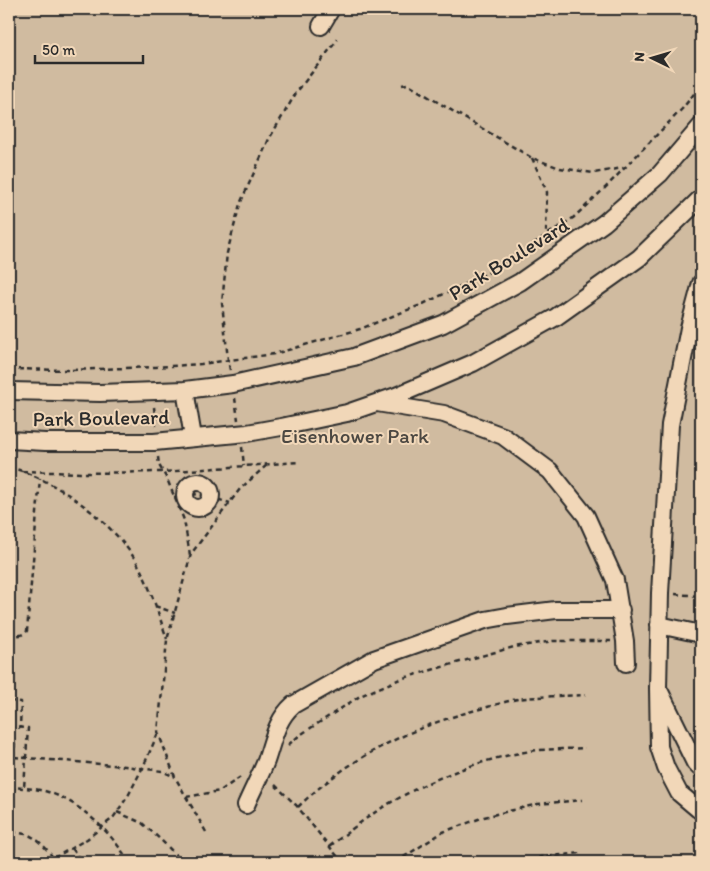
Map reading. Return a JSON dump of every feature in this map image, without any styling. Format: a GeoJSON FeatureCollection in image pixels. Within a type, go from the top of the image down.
{"type":"FeatureCollection","features":[{"type":"Feature","properties":{"kind":"street"},"geometry":{"type":"LineString","coordinates":[[321,26],[331,9]]}},
{"type":"Feature","properties":{"kind":"street","name":"Park Boulevard"},"geometry":{"type":"LineString","coordinates":[[9,391],[100,394],[185,390],[233,384],[354,357],[443,324],[520,282],[604,223],[660,174],[701,126]]}},
{"type":"Feature","properties":{"kind":"street","name":"Park Boulevard"},"geometry":{"type":"LineString","coordinates":[[9,440],[45,442],[154,442],[241,433],[281,427],[347,413],[396,396],[473,363],[556,318],[639,258],[701,198]]}},
{"type":"Feature","properties":{"kind":"street"},"geometry":{"type":"LineString","coordinates":[[701,283],[689,328],[670,425],[659,625],[658,688],[659,747],[666,768],[678,793],[701,811]]}},
{"type":"Feature","properties":{"kind":"street","name":"Park Boulevard"},"geometry":{"type":"LineString","coordinates":[[185,390],[193,437]]}},
{"type":"Feature","properties":{"kind":"street"},"geometry":{"type":"LineString","coordinates":[[375,403],[444,414],[503,436],[550,471],[586,516],[615,580],[621,610],[626,663]]}},
{"type":"Feature","properties":{"kind":"street"},"geometry":{"type":"LineString","coordinates":[[180,496],[189,485],[202,482],[209,487],[210,497]]}},
{"type":"Feature","properties":{"kind":"street"},"geometry":{"type":"LineString","coordinates":[[246,805],[265,763],[279,722],[285,712],[293,705],[374,659],[485,620],[556,610],[621,610]]}},
{"type":"Feature","properties":{"kind":"street"},"geometry":{"type":"LineString","coordinates":[[659,625],[701,634]]}},
{"type":"Feature","properties":{"kind":"street"},"geometry":{"type":"LineString","coordinates":[[658,688],[695,764],[701,769]]}},
{"type":"Feature","properties":{"kind":"path"},"geometry":{"type":"LineString","coordinates":[[244,466],[241,433],[228,360],[222,303],[228,253],[240,204],[269,140],[296,93],[338,39]]}},
{"type":"Feature","properties":{"kind":"path"},"geometry":{"type":"LineString","coordinates":[[402,85],[408,84],[532,158],[560,168],[594,173],[625,168]]}},
{"type":"Feature","properties":{"kind":"path"},"geometry":{"type":"LineString","coordinates":[[9,369],[151,368],[228,360],[274,354],[370,326],[423,304],[486,274],[573,218],[682,109],[701,85]]}},
{"type":"Feature","properties":{"kind":"path"},"geometry":{"type":"LineString","coordinates":[[532,158],[547,192],[546,236]]}},
{"type":"Feature","properties":{"kind":"path"},"geometry":{"type":"LineString","coordinates":[[153,400],[156,433]]}},
{"type":"Feature","properties":{"kind":"path"},"geometry":{"type":"LineString","coordinates":[[157,450],[159,465],[180,496],[190,557]]}},
{"type":"Feature","properties":{"kind":"path"},"geometry":{"type":"LineString","coordinates":[[22,471],[80,474],[163,472],[299,462]]}},
{"type":"Feature","properties":{"kind":"path"},"geometry":{"type":"LineString","coordinates":[[54,858],[102,828],[113,818],[128,796],[143,768],[158,732],[167,640],[190,557],[240,489],[268,464]]}},
{"type":"Feature","properties":{"kind":"path"},"geometry":{"type":"LineString","coordinates":[[9,467],[40,478],[101,519],[120,538],[136,561],[151,592],[167,640]]}},
{"type":"Feature","properties":{"kind":"path"},"geometry":{"type":"LineString","coordinates":[[9,635],[20,636],[27,631],[40,478]]}},
{"type":"Feature","properties":{"kind":"path"},"geometry":{"type":"LineString","coordinates":[[180,496],[199,494],[230,502]]}},
{"type":"Feature","properties":{"kind":"path"},"geometry":{"type":"LineString","coordinates":[[668,593],[701,596]]}},
{"type":"Feature","properties":{"kind":"path"},"geometry":{"type":"LineString","coordinates":[[155,606],[175,613]]}},
{"type":"Feature","properties":{"kind":"path"},"geometry":{"type":"LineString","coordinates":[[286,746],[360,696],[400,679],[514,647],[553,641],[611,641]]}},
{"type":"Feature","properties":{"kind":"path"},"geometry":{"type":"LineString","coordinates":[[298,807],[347,766],[425,726],[517,699],[586,695]]}},
{"type":"Feature","properties":{"kind":"path"},"geometry":{"type":"LineString","coordinates":[[9,701],[22,702],[20,728]]}},
{"type":"Feature","properties":{"kind":"path"},"geometry":{"type":"LineString","coordinates":[[9,727],[28,728],[24,788]]}},
{"type":"Feature","properties":{"kind":"path"},"geometry":{"type":"LineString","coordinates":[[158,732],[175,777],[206,832]]}},
{"type":"Feature","properties":{"kind":"path"},"geometry":{"type":"LineString","coordinates":[[9,740],[15,740],[12,775],[9,774]]}},
{"type":"Feature","properties":{"kind":"path"},"geometry":{"type":"LineString","coordinates":[[330,846],[357,824],[398,798],[449,774],[495,759],[539,750],[585,748]]}},
{"type":"Feature","properties":{"kind":"path"},"geometry":{"type":"LineString","coordinates":[[14,757],[143,768],[175,777]]}},
{"type":"Feature","properties":{"kind":"path"},"geometry":{"type":"LineString","coordinates":[[186,797],[220,791],[265,763]]}},
{"type":"Feature","properties":{"kind":"path"},"geometry":{"type":"LineString","coordinates":[[275,785],[298,807],[342,862]]}},
{"type":"Feature","properties":{"kind":"path"},"geometry":{"type":"LineString","coordinates":[[9,787],[48,792],[74,803],[102,828],[129,862]]}},
{"type":"Feature","properties":{"kind":"path"},"geometry":{"type":"LineString","coordinates":[[9,862],[14,788]]}},
{"type":"Feature","properties":{"kind":"path"},"geometry":{"type":"LineString","coordinates":[[396,862],[443,832],[484,817],[538,804],[582,800]]}},
{"type":"Feature","properties":{"kind":"path"},"geometry":{"type":"LineString","coordinates":[[117,812],[142,823],[177,856]]}},
{"type":"Feature","properties":{"kind":"path"},"geometry":{"type":"LineString","coordinates":[[11,832],[27,834],[40,843],[54,858],[55,862]]}},
{"type":"Feature","properties":{"kind":"path"},"geometry":{"type":"LineString","coordinates":[[72,848],[82,862]]}},
{"type":"Feature","properties":{"kind":"path"},"geometry":{"type":"LineString","coordinates":[[521,862],[542,857],[582,853]]}},
{"type":"Feature","properties":{"kind":"green space","name":"Eisenhower Park"},"geometry":{"type":"Polygon","coordinates":[[[9,9],[701,9],[701,862],[9,862],[9,9]]]}}]}
